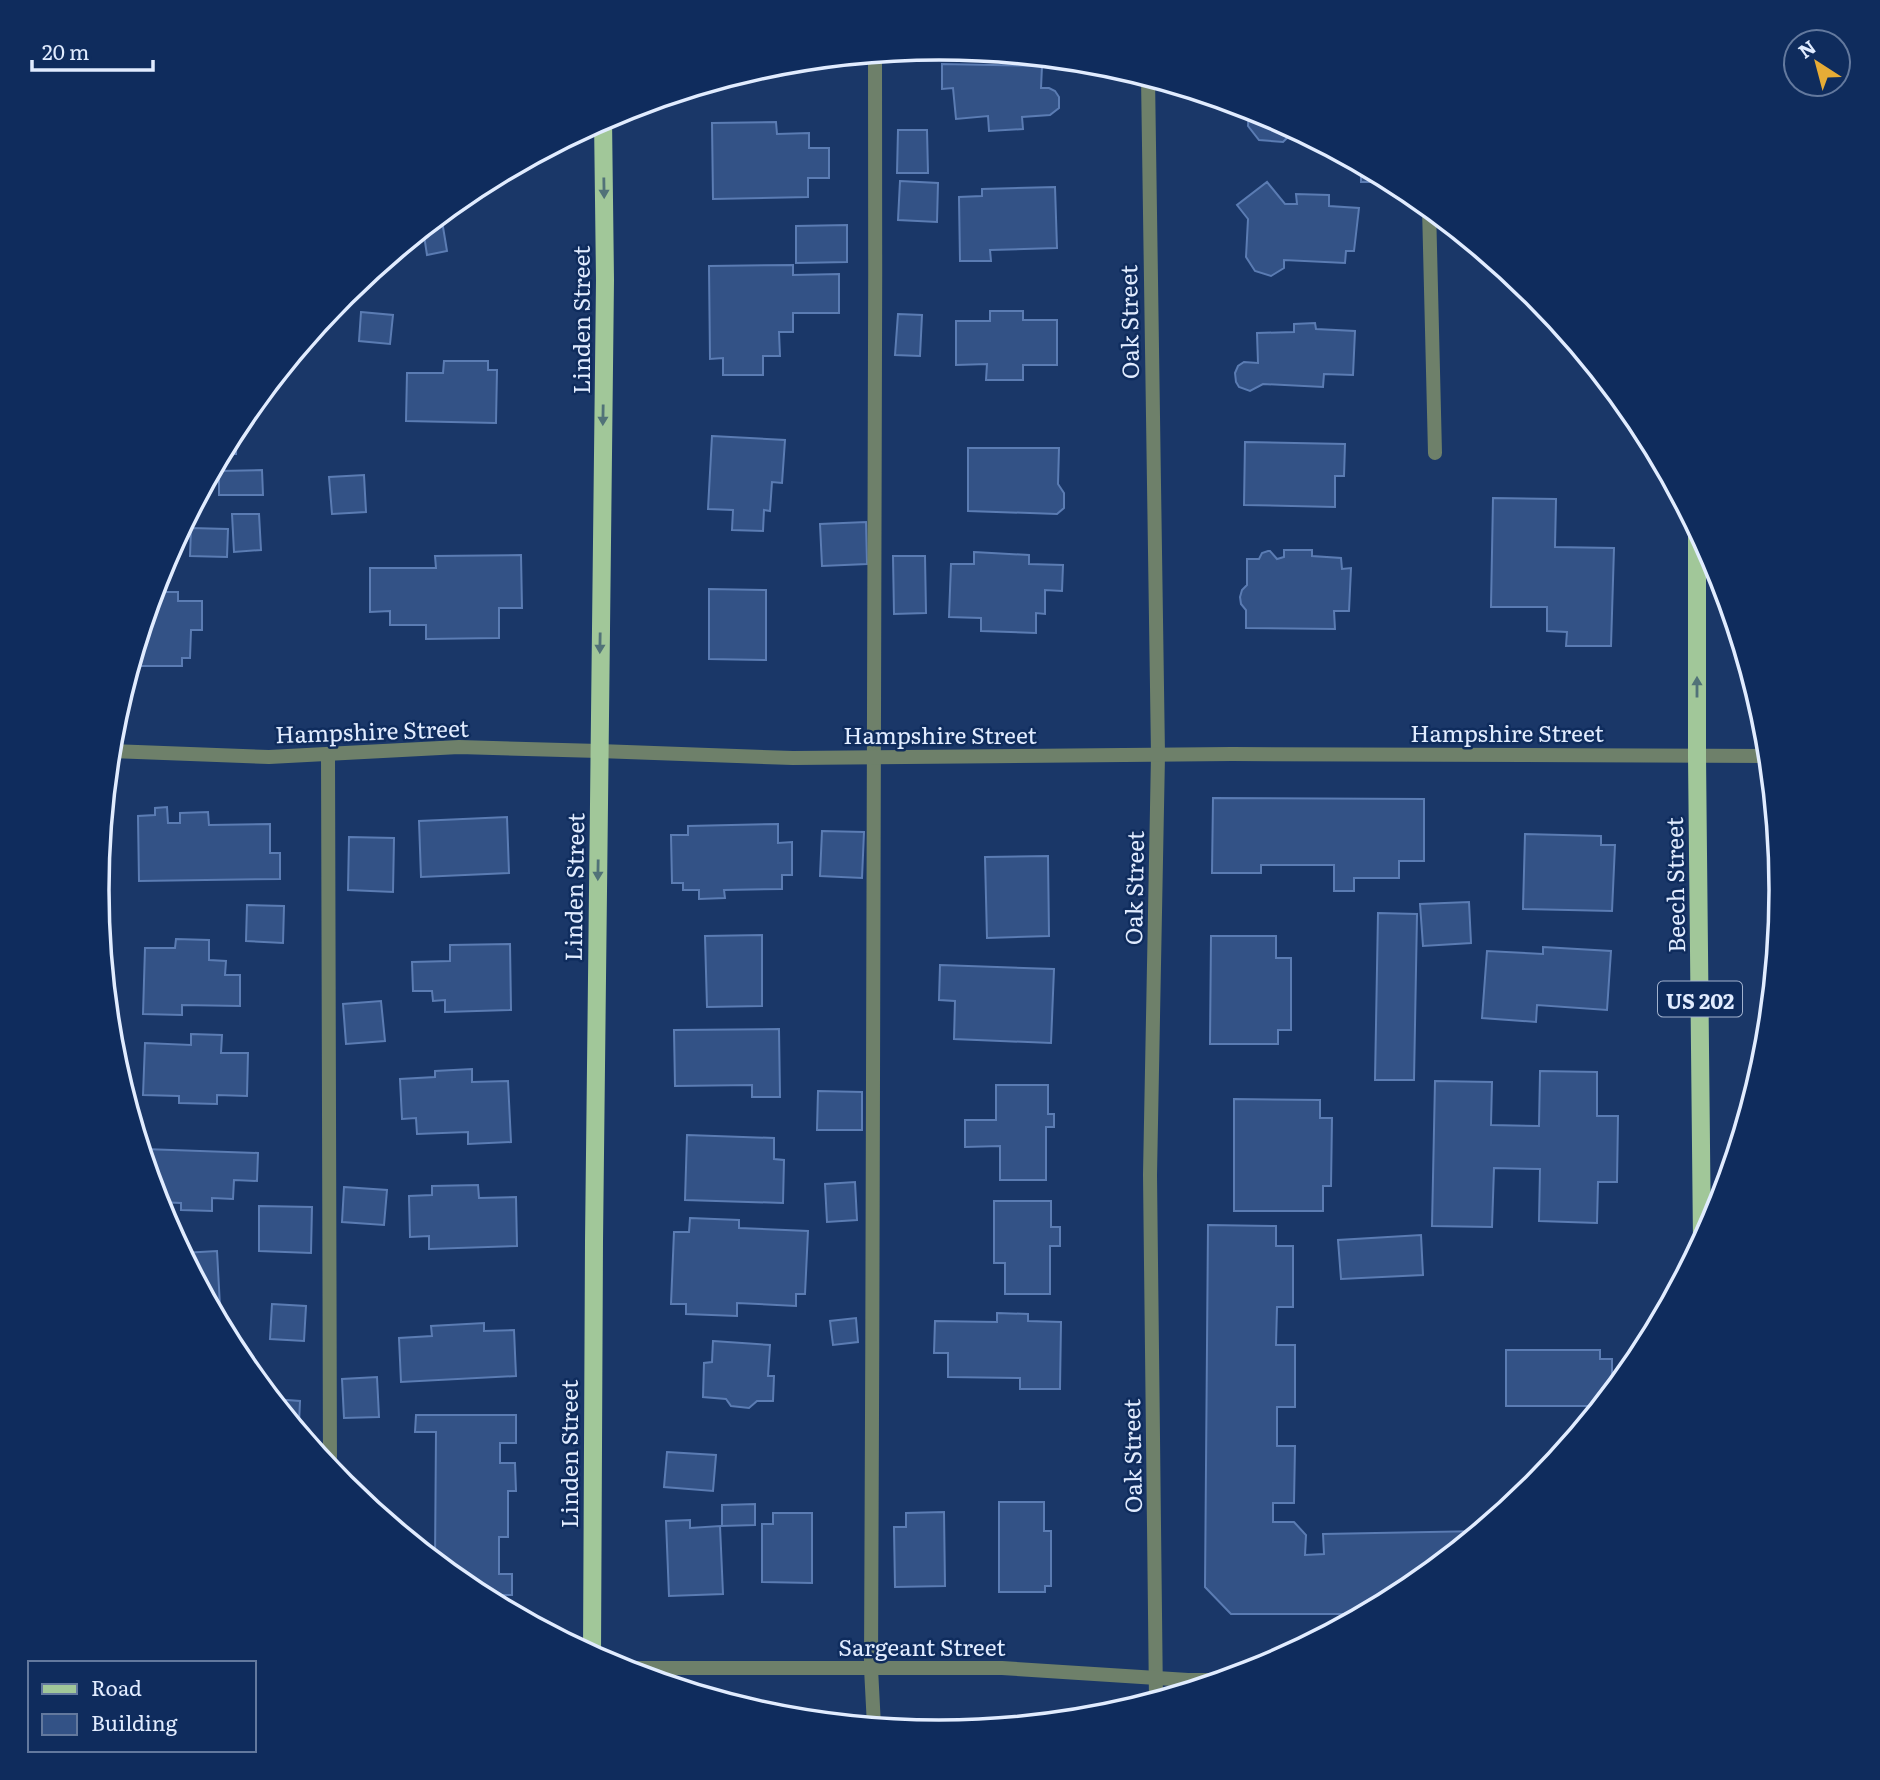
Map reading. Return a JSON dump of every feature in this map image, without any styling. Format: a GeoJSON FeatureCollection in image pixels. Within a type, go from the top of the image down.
{"type":"FeatureCollection","features":[{"type":"Feature","properties":{"kind":"main road","name":"Linden Street"},"geometry":{"type":"LineString","coordinates":[[592,1644],[605,280],[603,131]]}},
{"type":"Feature","properties":{"kind":"main road","name":"Beech Street"},"geometry":{"type":"LineString","coordinates":[[1697,550],[1702,1220]]}},
{"type":"Feature","properties":{"kind":"street"},"geometry":{"type":"LineString","coordinates":[[874,1718],[871,1668],[876,534],[875,62]]}},
{"type":"Feature","properties":{"kind":"street","name":"Oak Street"},"geometry":{"type":"LineString","coordinates":[[1148,86],[1158,755],[1150,1175],[1156,1692]]}},
{"type":"Feature","properties":{"kind":"street"},"geometry":{"type":"LineString","coordinates":[[1429,219],[1435,453]]}},
{"type":"Feature","properties":{"kind":"street","name":"Hampshire Street"},"geometry":{"type":"LineString","coordinates":[[122,751],[269,757],[459,747],[793,758],[1158,755],[1759,756]]}},
{"type":"Feature","properties":{"kind":"street"},"geometry":{"type":"LineString","coordinates":[[328,754],[330,1453]]}},
{"type":"Feature","properties":{"kind":"street","name":"Sargeant Street"},"geometry":{"type":"LineString","coordinates":[[652,1668],[1002,1668],[1197,1679]]}},
{"type":"Feature","properties":{"kind":"building"},"geometry":{"type":"Polygon","coordinates":[[[942,64],[1042,66],[1041,88],[1055,91],[1059,97],[1059,108],[1050,115],[1022,117],[1023,129],[989,131],[988,116],[956,119],[953,88],[942,89],[942,64]]]}},
{"type":"Feature","properties":{"kind":"building"},"geometry":{"type":"Polygon","coordinates":[[[1248,119],[1288,137],[1283,142],[1259,140],[1248,126],[1248,119]]]}},
{"type":"Feature","properties":{"kind":"building"},"geometry":{"type":"Polygon","coordinates":[[[776,122],[777,134],[809,133],[809,148],[829,148],[829,178],[808,178],[808,197],[713,199],[712,123],[776,122]]]}},
{"type":"Feature","properties":{"kind":"building"},"geometry":{"type":"Polygon","coordinates":[[[898,130],[927,130],[928,173],[897,173],[898,130]]]}},
{"type":"Feature","properties":{"kind":"building"},"geometry":{"type":"Polygon","coordinates":[[[1361,175],[1373,182],[1361,182],[1361,175]]]}},
{"type":"Feature","properties":{"kind":"building"},"geometry":{"type":"Polygon","coordinates":[[[900,181],[938,183],[937,222],[898,220],[900,181]]]}},
{"type":"Feature","properties":{"kind":"building"},"geometry":{"type":"Polygon","coordinates":[[[1267,182],[1285,204],[1297,204],[1296,194],[1329,195],[1329,206],[1359,208],[1354,251],[1346,251],[1345,263],[1284,260],[1284,268],[1271,276],[1255,271],[1246,257],[1248,219],[1237,205],[1267,182]]]}},
{"type":"Feature","properties":{"kind":"building"},"geometry":{"type":"Polygon","coordinates":[[[1055,187],[1057,248],[990,250],[991,261],[960,261],[959,197],[982,196],[982,189],[1055,187]]]}},
{"type":"Feature","properties":{"kind":"building"},"geometry":{"type":"Polygon","coordinates":[[[443,225],[447,251],[427,255],[425,239],[443,225]]]}},
{"type":"Feature","properties":{"kind":"building"},"geometry":{"type":"Polygon","coordinates":[[[847,225],[847,262],[796,263],[796,226],[847,225]]]}},
{"type":"Feature","properties":{"kind":"building"},"geometry":{"type":"Polygon","coordinates":[[[793,265],[793,275],[839,274],[839,313],[793,313],[793,332],[779,332],[780,356],[763,356],[763,375],[723,375],[723,358],[710,359],[709,266],[793,265]]]}},
{"type":"Feature","properties":{"kind":"building"},"geometry":{"type":"Polygon","coordinates":[[[990,311],[1023,311],[1023,320],[1057,320],[1057,365],[1023,365],[1023,380],[986,380],[987,364],[956,365],[956,321],[990,321],[990,311]]]}},
{"type":"Feature","properties":{"kind":"building"},"geometry":{"type":"Polygon","coordinates":[[[361,312],[393,315],[390,344],[359,341],[361,312]]]}},
{"type":"Feature","properties":{"kind":"building"},"geometry":{"type":"Polygon","coordinates":[[[898,314],[922,315],[920,356],[895,355],[898,314]]]}},
{"type":"Feature","properties":{"kind":"building"},"geometry":{"type":"Polygon","coordinates":[[[1315,323],[1316,329],[1355,331],[1353,375],[1324,374],[1323,387],[1263,384],[1250,391],[1239,387],[1235,373],[1238,366],[1244,362],[1258,363],[1257,333],[1294,332],[1294,324],[1315,323]]]}},
{"type":"Feature","properties":{"kind":"building"},"geometry":{"type":"Polygon","coordinates":[[[444,361],[488,361],[488,370],[497,370],[496,423],[406,421],[407,373],[443,373],[444,361]]]}},
{"type":"Feature","properties":{"kind":"building"},"geometry":{"type":"Polygon","coordinates":[[[712,436],[785,440],[782,483],[772,482],[770,511],[764,510],[763,531],[732,530],[733,510],[708,509],[712,436]]]}},
{"type":"Feature","properties":{"kind":"building"},"geometry":{"type":"Polygon","coordinates":[[[1245,442],[1345,444],[1344,476],[1335,476],[1335,507],[1244,505],[1245,442]]]}},
{"type":"Feature","properties":{"kind":"building"},"geometry":{"type":"Polygon","coordinates":[[[968,448],[1059,448],[1058,484],[1064,493],[1064,508],[1057,514],[968,511],[968,448]]]}},
{"type":"Feature","properties":{"kind":"building"},"geometry":{"type":"Polygon","coordinates":[[[262,470],[263,495],[219,495],[219,479],[223,471],[262,470]]]}},
{"type":"Feature","properties":{"kind":"building"},"geometry":{"type":"Polygon","coordinates":[[[364,475],[366,512],[332,514],[329,477],[364,475]]]}},
{"type":"Feature","properties":{"kind":"building"},"geometry":{"type":"Polygon","coordinates":[[[1493,498],[1556,499],[1555,547],[1614,548],[1611,646],[1566,646],[1567,632],[1547,631],[1547,607],[1491,607],[1493,498]]]}},
{"type":"Feature","properties":{"kind":"building"},"geometry":{"type":"Polygon","coordinates":[[[232,514],[259,514],[261,550],[234,552],[232,514]]]}},
{"type":"Feature","properties":{"kind":"building"},"geometry":{"type":"Polygon","coordinates":[[[866,522],[867,564],[822,566],[820,524],[866,522]]]}},
{"type":"Feature","properties":{"kind":"building"},"geometry":{"type":"Polygon","coordinates":[[[193,528],[228,529],[227,557],[190,556],[193,528]]]}},
{"type":"Feature","properties":{"kind":"building"},"geometry":{"type":"Polygon","coordinates":[[[1284,550],[1312,550],[1312,556],[1341,558],[1342,569],[1351,568],[1349,611],[1334,611],[1335,629],[1246,628],[1246,610],[1240,597],[1247,585],[1247,559],[1259,559],[1262,553],[1270,551],[1277,559],[1284,557],[1284,550]]]}},
{"type":"Feature","properties":{"kind":"building"},"geometry":{"type":"Polygon","coordinates":[[[974,552],[1029,555],[1029,564],[1063,565],[1062,591],[1045,590],[1045,614],[1036,613],[1036,633],[981,631],[981,618],[949,617],[951,564],[974,564],[974,552]]]}},
{"type":"Feature","properties":{"kind":"building"},"geometry":{"type":"Polygon","coordinates":[[[521,555],[522,608],[499,608],[499,638],[426,639],[426,625],[390,625],[390,611],[370,612],[370,568],[436,568],[435,556],[521,555]]]}},
{"type":"Feature","properties":{"kind":"building"},"geometry":{"type":"Polygon","coordinates":[[[893,556],[925,556],[926,613],[894,614],[893,556]]]}},
{"type":"Feature","properties":{"kind":"building"},"geometry":{"type":"Polygon","coordinates":[[[709,589],[766,590],[766,660],[709,659],[709,589]]]}},
{"type":"Feature","properties":{"kind":"building"},"geometry":{"type":"Polygon","coordinates":[[[166,592],[178,592],[178,601],[202,601],[202,630],[191,630],[190,658],[182,658],[182,666],[141,666],[166,592]]]}},
{"type":"Feature","properties":{"kind":"building"},"geometry":{"type":"Polygon","coordinates":[[[1213,798],[1424,799],[1424,861],[1399,861],[1399,878],[1354,878],[1354,891],[1334,891],[1334,865],[1261,865],[1261,873],[1212,873],[1213,798]]]}},
{"type":"Feature","properties":{"kind":"building"},"geometry":{"type":"Polygon","coordinates":[[[167,807],[168,823],[180,823],[180,813],[208,812],[209,825],[270,824],[270,853],[280,853],[280,879],[139,881],[138,816],[155,815],[155,808],[167,807]]]}},
{"type":"Feature","properties":{"kind":"building"},"geometry":{"type":"Polygon","coordinates":[[[507,817],[509,873],[421,877],[419,821],[507,817]]]}},
{"type":"Feature","properties":{"kind":"building"},"geometry":{"type":"Polygon","coordinates":[[[778,824],[778,843],[792,842],[792,875],[782,875],[782,889],[724,890],[725,898],[699,899],[699,890],[683,890],[683,883],[672,883],[671,835],[688,835],[688,826],[778,824]]]}},
{"type":"Feature","properties":{"kind":"building"},"geometry":{"type":"Polygon","coordinates":[[[822,831],[864,832],[862,878],[820,876],[822,831]]]}},
{"type":"Feature","properties":{"kind":"building"},"geometry":{"type":"Polygon","coordinates":[[[1525,834],[1601,836],[1601,845],[1615,845],[1612,911],[1523,909],[1525,834]]]}},
{"type":"Feature","properties":{"kind":"building"},"geometry":{"type":"Polygon","coordinates":[[[349,837],[394,838],[393,892],[348,890],[349,837]]]}},
{"type":"Feature","properties":{"kind":"building"},"geometry":{"type":"Polygon","coordinates":[[[1048,856],[1049,936],[987,938],[985,857],[1048,856]]]}},
{"type":"Feature","properties":{"kind":"building"},"geometry":{"type":"Polygon","coordinates":[[[1469,902],[1471,943],[1423,946],[1420,904],[1469,902]]]}},
{"type":"Feature","properties":{"kind":"building"},"geometry":{"type":"Polygon","coordinates":[[[247,905],[284,906],[283,943],[246,941],[247,905]]]}},
{"type":"Feature","properties":{"kind":"building"},"geometry":{"type":"Polygon","coordinates":[[[1378,913],[1417,914],[1414,1080],[1375,1080],[1378,913]]]}},
{"type":"Feature","properties":{"kind":"building"},"geometry":{"type":"Polygon","coordinates":[[[762,935],[762,1006],[707,1007],[705,936],[762,935]]]}},
{"type":"Feature","properties":{"kind":"building"},"geometry":{"type":"Polygon","coordinates":[[[1211,936],[1276,936],[1276,958],[1291,958],[1291,1030],[1278,1030],[1278,1044],[1210,1044],[1211,936]]]}},
{"type":"Feature","properties":{"kind":"building"},"geometry":{"type":"Polygon","coordinates":[[[176,939],[209,940],[209,960],[226,961],[225,975],[240,975],[240,1006],[182,1005],[182,1015],[143,1014],[145,948],[175,948],[176,939]]]}},
{"type":"Feature","properties":{"kind":"building"},"geometry":{"type":"Polygon","coordinates":[[[510,944],[511,1010],[445,1012],[445,1000],[433,1001],[432,991],[413,991],[412,962],[450,961],[450,945],[510,944]]]}},
{"type":"Feature","properties":{"kind":"building"},"geometry":{"type":"Polygon","coordinates":[[[1543,947],[1611,951],[1607,1010],[1537,1005],[1536,1022],[1482,1018],[1487,951],[1543,954],[1543,947]]]}},
{"type":"Feature","properties":{"kind":"building"},"geometry":{"type":"Polygon","coordinates":[[[940,965],[1054,969],[1051,1043],[954,1039],[955,1001],[939,1000],[940,965]]]}},
{"type":"Feature","properties":{"kind":"building"},"geometry":{"type":"Polygon","coordinates":[[[381,1001],[385,1041],[346,1044],[343,1004],[381,1001]]]}},
{"type":"Feature","properties":{"kind":"building"},"geometry":{"type":"Polygon","coordinates":[[[779,1029],[780,1097],[752,1097],[752,1085],[675,1086],[674,1030],[779,1029]]]}},
{"type":"Feature","properties":{"kind":"building"},"geometry":{"type":"Polygon","coordinates":[[[191,1034],[222,1035],[221,1053],[248,1053],[247,1096],[217,1095],[217,1104],[179,1103],[179,1096],[143,1095],[145,1043],[191,1045],[191,1034]]]}},
{"type":"Feature","properties":{"kind":"building"},"geometry":{"type":"Polygon","coordinates":[[[472,1069],[472,1082],[508,1081],[511,1142],[468,1144],[468,1132],[417,1134],[416,1118],[402,1119],[400,1079],[435,1077],[435,1071],[472,1069]]]}},
{"type":"Feature","properties":{"kind":"building"},"geometry":{"type":"Polygon","coordinates":[[[1540,1071],[1597,1072],[1597,1116],[1618,1116],[1617,1182],[1598,1182],[1597,1223],[1539,1221],[1540,1169],[1494,1168],[1492,1227],[1432,1226],[1435,1081],[1492,1082],[1491,1125],[1539,1126],[1540,1071]]]}},
{"type":"Feature","properties":{"kind":"building"},"geometry":{"type":"Polygon","coordinates":[[[996,1085],[1048,1085],[1048,1114],[1054,1114],[1054,1127],[1046,1127],[1046,1180],[1000,1180],[1000,1146],[965,1147],[965,1120],[996,1120],[996,1085]]]}},
{"type":"Feature","properties":{"kind":"building"},"geometry":{"type":"Polygon","coordinates":[[[818,1091],[862,1092],[862,1130],[817,1130],[818,1091]]]}},
{"type":"Feature","properties":{"kind":"building"},"geometry":{"type":"Polygon","coordinates":[[[1234,1099],[1320,1100],[1320,1118],[1332,1118],[1331,1186],[1323,1186],[1323,1211],[1234,1211],[1234,1099]]]}},
{"type":"Feature","properties":{"kind":"building"},"geometry":{"type":"Polygon","coordinates":[[[687,1135],[774,1138],[774,1159],[784,1160],[783,1203],[685,1200],[687,1135]]]}},
{"type":"Feature","properties":{"kind":"building"},"geometry":{"type":"Polygon","coordinates":[[[152,1149],[258,1153],[257,1181],[234,1180],[233,1199],[212,1198],[212,1211],[181,1210],[181,1203],[171,1203],[152,1149]]]}},
{"type":"Feature","properties":{"kind":"building"},"geometry":{"type":"Polygon","coordinates":[[[855,1182],[857,1220],[827,1222],[825,1184],[855,1182]]]}},
{"type":"Feature","properties":{"kind":"building"},"geometry":{"type":"Polygon","coordinates":[[[478,1185],[479,1198],[516,1197],[517,1246],[429,1249],[429,1236],[410,1237],[409,1196],[432,1195],[432,1186],[478,1185]]]}},
{"type":"Feature","properties":{"kind":"building"},"geometry":{"type":"Polygon","coordinates":[[[344,1187],[387,1190],[384,1225],[342,1222],[344,1187]]]}},
{"type":"Feature","properties":{"kind":"building"},"geometry":{"type":"Polygon","coordinates":[[[994,1201],[1051,1201],[1051,1227],[1060,1227],[1060,1246],[1050,1246],[1050,1294],[1005,1294],[1005,1263],[994,1263],[994,1201]]]}},
{"type":"Feature","properties":{"kind":"building"},"geometry":{"type":"Polygon","coordinates":[[[259,1206],[312,1207],[311,1253],[259,1251],[259,1206]]]}},
{"type":"Feature","properties":{"kind":"building"},"geometry":{"type":"Polygon","coordinates":[[[690,1218],[739,1220],[739,1228],[808,1231],[805,1294],[796,1294],[796,1306],[737,1303],[737,1316],[686,1314],[686,1304],[671,1304],[674,1232],[689,1232],[690,1218]]]}},
{"type":"Feature","properties":{"kind":"building"},"geometry":{"type":"Polygon","coordinates":[[[1208,1225],[1276,1226],[1276,1246],[1293,1246],[1293,1307],[1277,1307],[1276,1345],[1295,1345],[1295,1407],[1277,1407],[1277,1446],[1295,1446],[1294,1503],[1273,1503],[1273,1522],[1294,1522],[1306,1535],[1305,1555],[1324,1554],[1323,1534],[1467,1531],[1401,1581],[1346,1614],[1231,1614],[1205,1587],[1208,1225]]]}},
{"type":"Feature","properties":{"kind":"building"},"geometry":{"type":"Polygon","coordinates":[[[1421,1235],[1423,1275],[1341,1279],[1338,1240],[1421,1235]]]}},
{"type":"Feature","properties":{"kind":"building"},"geometry":{"type":"Polygon","coordinates":[[[217,1251],[220,1303],[195,1257],[193,1252],[217,1251]]]}},
{"type":"Feature","properties":{"kind":"building"},"geometry":{"type":"Polygon","coordinates":[[[272,1304],[306,1306],[304,1341],[270,1339],[272,1304]]]}},
{"type":"Feature","properties":{"kind":"building"},"geometry":{"type":"Polygon","coordinates":[[[997,1313],[1028,1314],[1028,1321],[1061,1322],[1060,1389],[1020,1389],[1020,1378],[948,1377],[948,1353],[934,1353],[935,1321],[997,1322],[997,1313]]]}},
{"type":"Feature","properties":{"kind":"building"},"geometry":{"type":"Polygon","coordinates":[[[856,1318],[858,1342],[833,1345],[830,1321],[856,1318]]]}},
{"type":"Feature","properties":{"kind":"building"},"geometry":{"type":"Polygon","coordinates":[[[484,1323],[484,1331],[514,1330],[516,1376],[401,1382],[399,1338],[432,1336],[431,1326],[484,1323]]]}},
{"type":"Feature","properties":{"kind":"building"},"geometry":{"type":"Polygon","coordinates":[[[713,1341],[770,1345],[768,1376],[774,1376],[773,1401],[757,1401],[749,1408],[731,1406],[726,1399],[703,1397],[704,1363],[712,1362],[713,1341]]]}},
{"type":"Feature","properties":{"kind":"building"},"geometry":{"type":"Polygon","coordinates":[[[1506,1350],[1600,1350],[1600,1359],[1612,1359],[1612,1378],[1591,1406],[1506,1406],[1506,1350]]]}},
{"type":"Feature","properties":{"kind":"building"},"geometry":{"type":"Polygon","coordinates":[[[377,1377],[379,1417],[344,1418],[342,1379],[377,1377]]]}},
{"type":"Feature","properties":{"kind":"building"},"geometry":{"type":"Polygon","coordinates":[[[284,1400],[300,1401],[299,1418],[284,1400]]]}},
{"type":"Feature","properties":{"kind":"building"},"geometry":{"type":"Polygon","coordinates":[[[416,1415],[516,1415],[516,1443],[500,1443],[500,1463],[515,1463],[516,1491],[508,1491],[508,1537],[499,1537],[499,1574],[512,1574],[512,1595],[502,1595],[435,1550],[436,1432],[415,1432],[416,1415]]]}},
{"type":"Feature","properties":{"kind":"building"},"geometry":{"type":"Polygon","coordinates":[[[667,1452],[716,1455],[713,1491],[664,1487],[667,1452]]]}},
{"type":"Feature","properties":{"kind":"building"},"geometry":{"type":"Polygon","coordinates":[[[999,1502],[1044,1502],[1044,1531],[1051,1531],[1051,1586],[1045,1586],[1045,1592],[999,1592],[999,1502]]]}},
{"type":"Feature","properties":{"kind":"building"},"geometry":{"type":"Polygon","coordinates":[[[755,1504],[755,1525],[722,1526],[722,1505],[755,1504]]]}},
{"type":"Feature","properties":{"kind":"building"},"geometry":{"type":"Polygon","coordinates":[[[944,1512],[945,1586],[895,1587],[894,1527],[906,1527],[906,1513],[944,1512]]]}},
{"type":"Feature","properties":{"kind":"building"},"geometry":{"type":"Polygon","coordinates":[[[773,1513],[812,1513],[812,1583],[762,1582],[762,1524],[773,1524],[773,1513]]]}},
{"type":"Feature","properties":{"kind":"building"},"geometry":{"type":"Polygon","coordinates":[[[690,1520],[690,1528],[720,1526],[723,1594],[669,1596],[666,1521],[690,1520]]]}}]}
